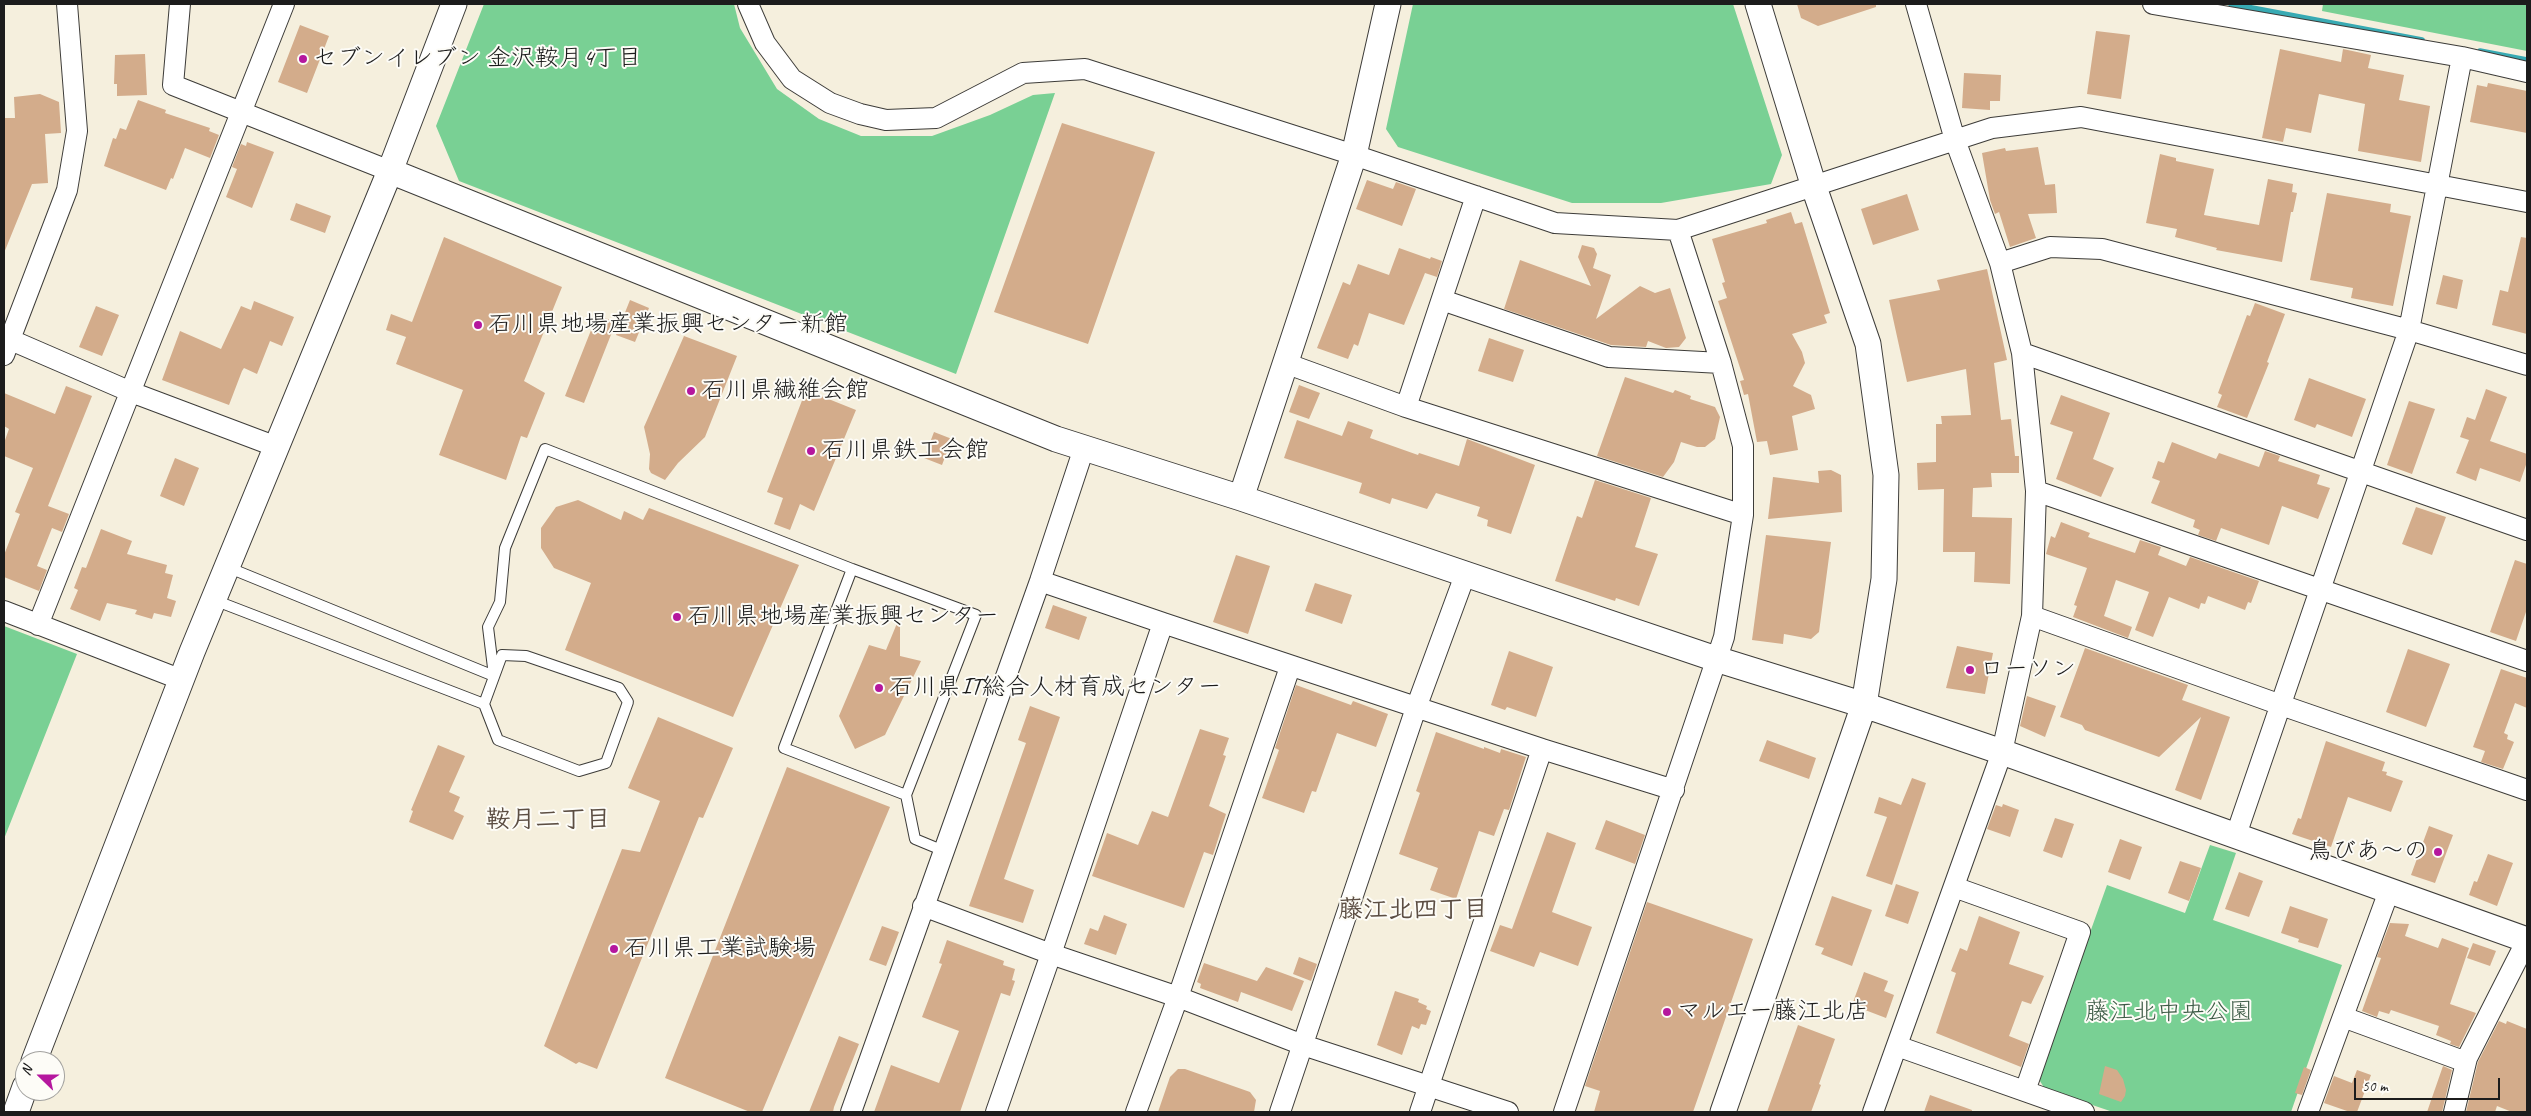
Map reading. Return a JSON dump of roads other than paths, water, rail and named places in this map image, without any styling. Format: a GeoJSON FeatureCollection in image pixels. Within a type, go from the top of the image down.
{"type":"FeatureCollection","features":[{"type":"Feature","properties":{"kind":"street"},"geometry":{"type":"LineString","coordinates":[[67,4],[77,131],[67,190],[6,344],[278,447]]}},
{"type":"Feature","properties":{"kind":"street"},"geometry":{"type":"LineString","coordinates":[[180,4],[173,85],[240,113],[1084,448],[1241,498],[1716,660],[1864,705],[2002,752],[2527,940],[2466,1062],[2454,1112]]}},
{"type":"Feature","properties":{"kind":"street"},"geometry":{"type":"LineString","coordinates":[[38,625],[284,4]]}},
{"type":"Feature","properties":{"kind":"street"},"geometry":{"type":"LineString","coordinates":[[38,1051],[182,680],[390,171],[454,4]]}},
{"type":"Feature","properties":{"kind":"street"},"geometry":{"type":"LineString","coordinates":[[748,4],[765,44],[792,79],[830,103],[860,114],[886,120],[936,118],[1023,73],[1085,69],[1354,155],[1555,223],[1678,230],[1992,128],[2081,117],[2527,202]]}},
{"type":"Feature","properties":{"kind":"street"},"geometry":{"type":"LineString","coordinates":[[1241,498],[1354,155],[1388,4]]}},
{"type":"Feature","properties":{"kind":"street"},"geometry":{"type":"LineString","coordinates":[[1723,1112],[1864,705],[1884,579],[1886,475],[1868,344],[1814,187],[1758,4]]}},
{"type":"Feature","properties":{"kind":"street"},"geometry":{"type":"LineString","coordinates":[[1873,1112],[2002,752],[2032,616],[2036,490],[2022,353],[2000,263],[1955,140],[1916,4]]}},
{"type":"Feature","properties":{"kind":"street"},"geometry":{"type":"LineString","coordinates":[[2153,4],[2462,57],[2527,72]]}},
{"type":"Feature","properties":{"kind":"street"},"geometry":{"type":"LineString","coordinates":[[2236,835],[2409,330],[2439,186],[2462,57]]}},
{"type":"Feature","properties":{"kind":"street"},"geometry":{"type":"LineString","coordinates":[[1406,407],[1476,196]]}},
{"type":"Feature","properties":{"kind":"street"},"geometry":{"type":"LineString","coordinates":[[1564,1112],[1724,637],[1743,515],[1743,446],[1721,363],[1678,230]]}},
{"type":"Feature","properties":{"kind":"street"},"geometry":{"type":"LineString","coordinates":[[2000,263],[2050,248],[2102,249],[2409,330],[2527,366]]}},
{"type":"Feature","properties":{"kind":"street"},"geometry":{"type":"LineString","coordinates":[[1442,300],[1608,357],[1721,363]]}},
{"type":"Feature","properties":{"kind":"street"},"geometry":{"type":"LineString","coordinates":[[2022,353],[2527,530]]}},
{"type":"Feature","properties":{"kind":"street"},"geometry":{"type":"LineString","coordinates":[[1285,363],[1406,407],[1743,515]]}},
{"type":"Feature","properties":{"kind":"street"},"geometry":{"type":"LineString","coordinates":[[851,1112],[1040,581],[1084,448]]}},
{"type":"Feature","properties":{"kind":"street"},"geometry":{"type":"LineString","coordinates":[[2036,490],[2527,661]]}},
{"type":"Feature","properties":{"kind":"street"},"geometry":{"type":"LineString","coordinates":[[1280,1112],[1416,708],[1465,575]]}},
{"type":"Feature","properties":{"kind":"street"},"geometry":{"type":"LineString","coordinates":[[1040,581],[1290,667],[1674,790]]}},
{"type":"Feature","properties":{"kind":"street"},"geometry":{"type":"LineString","coordinates":[[4,611],[182,680]]}},
{"type":"Feature","properties":{"kind":"street"},"geometry":{"type":"LineString","coordinates":[[2032,616],[2527,790]]}},
{"type":"Feature","properties":{"kind":"street"},"geometry":{"type":"LineString","coordinates":[[996,1112],[1163,623]]}},
{"type":"Feature","properties":{"kind":"street"},"geometry":{"type":"LineString","coordinates":[[1136,1112],[1178,998],[1290,667]]}},
{"type":"Feature","properties":{"kind":"street"},"geometry":{"type":"LineString","coordinates":[[1420,1112],[1542,749]]}},
{"type":"Feature","properties":{"kind":"street"},"geometry":{"type":"LineString","coordinates":[[1954,887],[2080,932],[2025,1091]]}},
{"type":"Feature","properties":{"kind":"street"},"geometry":{"type":"LineString","coordinates":[[2315,1111],[2343,1017],[2389,891]]}},
{"type":"Feature","properties":{"kind":"street"},"geometry":{"type":"LineString","coordinates":[[923,906],[1303,1045],[1508,1112]]}},
{"type":"Feature","properties":{"kind":"street"},"geometry":{"type":"LineString","coordinates":[[2343,1017],[2466,1062]]}},
{"type":"Feature","properties":{"kind":"street"},"geometry":{"type":"LineString","coordinates":[[1897,1046],[2084,1112]]}},
{"type":"Feature","properties":{"kind":"lane"},"geometry":{"type":"LineString","coordinates":[[494,676],[488,627],[500,602],[505,548],[545,449],[852,569],[976,615],[906,795],[915,839],[944,851]]}},
{"type":"Feature","properties":{"kind":"lane"},"geometry":{"type":"LineString","coordinates":[[228,567],[494,676]]}},
{"type":"Feature","properties":{"kind":"lane"},"geometry":{"type":"LineString","coordinates":[[852,569],[784,748],[906,795]]}},
{"type":"Feature","properties":{"kind":"lane"},"geometry":{"type":"LineString","coordinates":[[214,600],[484,704]]}},
{"type":"Feature","properties":{"kind":"lane"},"geometry":{"type":"LineString","coordinates":[[502,656],[526,656],[618,688],[628,702],[606,763],[579,771],[498,740],[484,704],[502,656]]}},
{"type":"Feature","properties":{"kind":"waterway"},"geometry":{"type":"LineString","coordinates":[[2231,4],[2422,40]]}},
{"type":"Feature","properties":{"kind":"waterway"},"geometry":{"type":"LineString","coordinates":[[2480,51],[2527,60]]}},
{"type":"Feature","properties":{"kind":"place","name":"セブンイレブン 金沢鞍月4丁目"},"geometry":{"type":"Point","coordinates":[303,59]}},
{"type":"Feature","properties":{"kind":"place","name":"石川県地場産業振興センター新館"},"geometry":{"type":"Point","coordinates":[478,325]}},
{"type":"Feature","properties":{"kind":"place","name":"石川県繊維会館"},"geometry":{"type":"Point","coordinates":[691,391]}},
{"type":"Feature","properties":{"kind":"place","name":"石川県鉄工会館"},"geometry":{"type":"Point","coordinates":[811,451]}},
{"type":"Feature","properties":{"kind":"place","name":"石川県地場産業振興センター"},"geometry":{"type":"Point","coordinates":[677,617]}},
{"type":"Feature","properties":{"kind":"place","name":"ローソン"},"geometry":{"type":"Point","coordinates":[1970,670]}},
{"type":"Feature","properties":{"kind":"place","name":"石川県IT総合人材育成センター"},"geometry":{"type":"Point","coordinates":[879,688]}},
{"type":"Feature","properties":{"kind":"place","name":"鳥びあ〜の"},"geometry":{"type":"Point","coordinates":[2438,852]}},
{"type":"Feature","properties":{"kind":"place","name":"石川県工業試験場"},"geometry":{"type":"Point","coordinates":[614,949]}},
{"type":"Feature","properties":{"kind":"place","name":"マルエー藤江北店"},"geometry":{"type":"Point","coordinates":[1667,1012]}},
{"type":"Feature","properties":{"kind":"district","name":"鞍月二丁目"},"geometry":{"type":"Point","coordinates":[548,820]}},
{"type":"Feature","properties":{"kind":"district","name":"藤江北四丁目"},"geometry":{"type":"Point","coordinates":[1413,910]}},
{"type":"Feature","properties":{"kind":"park label","name":"藤江北中央公園"},"geometry":{"type":"Point","coordinates":[2169,1013]}}]}
